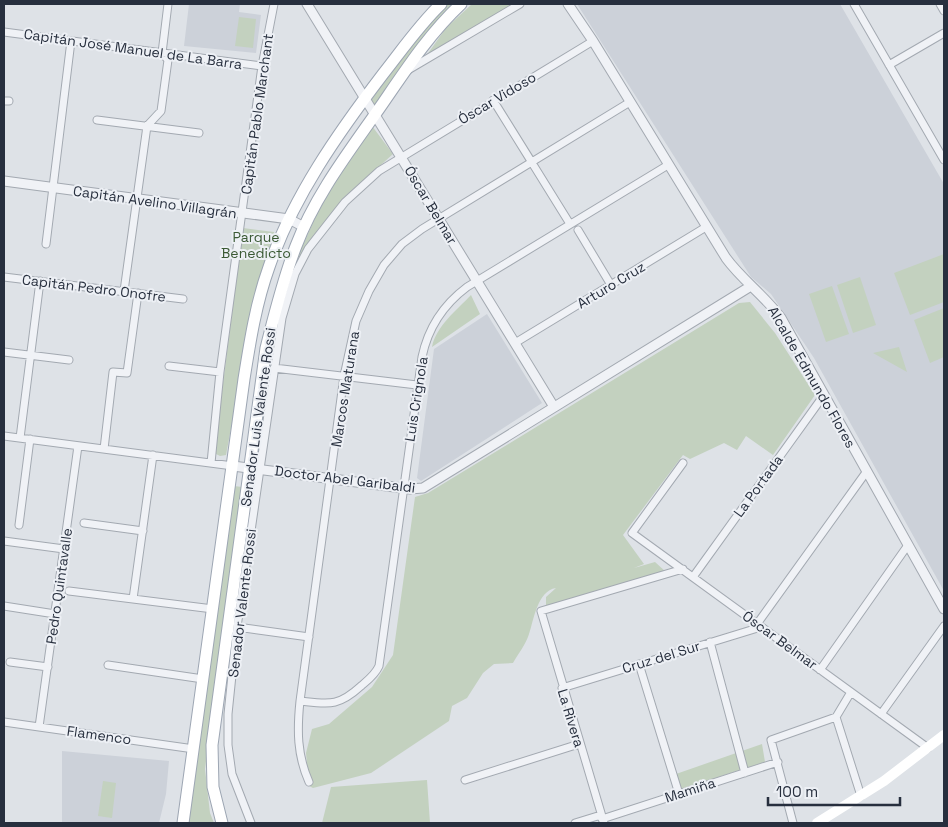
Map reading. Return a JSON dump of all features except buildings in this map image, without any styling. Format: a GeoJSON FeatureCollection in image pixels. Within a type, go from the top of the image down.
{"type":"FeatureCollection","features":[{"type":"Feature","properties":{"kind":"main road","name":"Senador Luis Valente Rossi"},"geometry":{"type":"LineString","coordinates":[[183,823],[255,316],[270,265],[289,220],[318,169],[366,98],[423,22],[441,4]]}},
{"type":"Feature","properties":{"kind":"main road","name":"Senador Luis Valente Rossi"},"geometry":{"type":"LineString","coordinates":[[222,823],[213,787],[212,745],[255,469],[266,348],[281,286],[304,227],[330,179],[433,32],[461,4]]}},
{"type":"Feature","properties":{"kind":"main road"},"geometry":{"type":"LineString","coordinates":[[817,823],[861,796],[944,735]]}},
{"type":"Feature","properties":{"kind":"street"},"geometry":{"type":"LineString","coordinates":[[124,292],[147,126],[161,111],[168,60],[162,53],[168,4]]}},
{"type":"Feature","properties":{"kind":"street","name":"Capitán Pablo Marchant"},"geometry":{"type":"LineString","coordinates":[[211,463],[220,372],[262,66],[274,4]]}},
{"type":"Feature","properties":{"kind":"street","name":"Óscar Belmar"},"geometry":{"type":"LineString","coordinates":[[307,4],[554,407]]}},
{"type":"Feature","properties":{"kind":"street"},"geometry":{"type":"LineString","coordinates":[[403,73],[520,4]]}},
{"type":"Feature","properties":{"kind":"street","name":"Alcalde Edmundo Flores"},"geometry":{"type":"LineString","coordinates":[[568,4],[593,41],[731,266],[780,318],[944,608]]}},
{"type":"Feature","properties":{"kind":"street"},"geometry":{"type":"LineString","coordinates":[[854,4],[944,160]]}},
{"type":"Feature","properties":{"kind":"street"},"geometry":{"type":"LineString","coordinates":[[940,4],[944,11]]}},
{"type":"Feature","properties":{"kind":"street","name":"Capitán José Manuel de La Barra"},"geometry":{"type":"LineString","coordinates":[[4,32],[262,66]]}},
{"type":"Feature","properties":{"kind":"street"},"geometry":{"type":"LineString","coordinates":[[889,65],[944,33]]}},
{"type":"Feature","properties":{"kind":"street"},"geometry":{"type":"LineString","coordinates":[[46,244],[71,41]]}},
{"type":"Feature","properties":{"kind":"street","name":"Óscar Vidoso"},"geometry":{"type":"LineString","coordinates":[[401,156],[593,41]]}},
{"type":"Feature","properties":{"kind":"street"},"geometry":{"type":"LineString","coordinates":[[493,100],[570,224]]}},
{"type":"Feature","properties":{"kind":"street","name":"Marcos Maturana"},"geometry":{"type":"LineString","coordinates":[[309,782],[301,762],[298,744],[300,701],[344,376],[356,321],[377,277],[402,244],[439,218],[533,164],[630,102]]}},
{"type":"Feature","properties":{"kind":"street"},"geometry":{"type":"LineString","coordinates":[[97,120],[199,133]]}},
{"type":"Feature","properties":{"kind":"street","name":"Senador Valente Rossi"},"geometry":{"type":"LineString","coordinates":[[251,823],[236,788],[228,745],[228,714],[255,469],[286,300],[301,261],[345,202],[378,171],[401,156]]}},
{"type":"Feature","properties":{"kind":"street","name":"Luis Crignola"},"geometry":{"type":"LineString","coordinates":[[300,701],[329,704],[340,702],[349,697],[377,670],[417,385],[424,349],[435,320],[452,299],[477,281],[668,165]]}},
{"type":"Feature","properties":{"kind":"street","name":"Capitán Avelino Villagrán"},"geometry":{"type":"LineString","coordinates":[[4,182],[243,213],[289,220],[304,227]]}},
{"type":"Feature","properties":{"kind":"street","name":"Arturo Cruz"},"geometry":{"type":"LineString","coordinates":[[515,343],[706,227]]}},
{"type":"Feature","properties":{"kind":"street"},"geometry":{"type":"LineString","coordinates":[[578,230],[611,285]]}},
{"type":"Feature","properties":{"kind":"street","name":"Capitán Pedro Onofre"},"geometry":{"type":"LineString","coordinates":[[4,277],[183,299]]}},
{"type":"Feature","properties":{"kind":"street"},"geometry":{"type":"LineString","coordinates":[[20,438],[40,281]]}},
{"type":"Feature","properties":{"kind":"street","name":"Doctor Abel Garibaldi"},"geometry":{"type":"LineString","coordinates":[[4,436],[403,488],[424,488],[751,286]]}},
{"type":"Feature","properties":{"kind":"street"},"geometry":{"type":"LineString","coordinates":[[104,449],[113,372],[127,373],[138,293]]}},
{"type":"Feature","properties":{"kind":"street"},"geometry":{"type":"LineString","coordinates":[[4,352],[70,360]]}},
{"type":"Feature","properties":{"kind":"street"},"geometry":{"type":"LineString","coordinates":[[169,366],[220,372]]}},
{"type":"Feature","properties":{"kind":"street"},"geometry":{"type":"LineString","coordinates":[[274,368],[417,385]]}},
{"type":"Feature","properties":{"kind":"street","name":"La Portada"},"geometry":{"type":"LineString","coordinates":[[693,577],[824,395]]}},
{"type":"Feature","properties":{"kind":"street"},"geometry":{"type":"LineString","coordinates":[[19,525],[30,439]]}},
{"type":"Feature","properties":{"kind":"street","name":"Pedro Quintavalle"},"geometry":{"type":"LineString","coordinates":[[40,727],[78,446]]}},
{"type":"Feature","properties":{"kind":"street"},"geometry":{"type":"LineString","coordinates":[[134,599],[153,455]]}},
{"type":"Feature","properties":{"kind":"street","name":"Óscar Belmar"},"geometry":{"type":"LineString","coordinates":[[683,463],[632,533],[928,748]]}},
{"type":"Feature","properties":{"kind":"street"},"geometry":{"type":"LineString","coordinates":[[759,625],[867,471]]}},
{"type":"Feature","properties":{"kind":"street"},"geometry":{"type":"LineString","coordinates":[[84,523],[143,531]]}},
{"type":"Feature","properties":{"kind":"street"},"geometry":{"type":"LineString","coordinates":[[4,541],[64,549]]}},
{"type":"Feature","properties":{"kind":"street"},"geometry":{"type":"LineString","coordinates":[[820,670],[908,545]]}},
{"type":"Feature","properties":{"kind":"street","name":"La Rivera"},"geometry":{"type":"LineString","coordinates":[[602,819],[562,688],[541,611],[682,569]]}},
{"type":"Feature","properties":{"kind":"street"},"geometry":{"type":"LineString","coordinates":[[69,591],[213,609]]}},
{"type":"Feature","properties":{"kind":"street"},"geometry":{"type":"LineString","coordinates":[[4,606],[55,614]]}},
{"type":"Feature","properties":{"kind":"street","name":"Cruz del Sur"},"geometry":{"type":"LineString","coordinates":[[562,688],[759,625]]}},
{"type":"Feature","properties":{"kind":"street"},"geometry":{"type":"LineString","coordinates":[[880,714],[944,626]]}},
{"type":"Feature","properties":{"kind":"street"},"geometry":{"type":"LineString","coordinates":[[238,627],[309,637]]}},
{"type":"Feature","properties":{"kind":"street"},"geometry":{"type":"LineString","coordinates":[[710,642],[745,772]]}},
{"type":"Feature","properties":{"kind":"street"},"geometry":{"type":"LineString","coordinates":[[10,662],[48,667]]}},
{"type":"Feature","properties":{"kind":"street"},"geometry":{"type":"LineString","coordinates":[[639,664],[679,794]]}},
{"type":"Feature","properties":{"kind":"street"},"geometry":{"type":"LineString","coordinates":[[108,665],[203,679]]}},
{"type":"Feature","properties":{"kind":"street"},"geometry":{"type":"LineString","coordinates":[[793,823],[771,740],[836,717],[851,692]]}},
{"type":"Feature","properties":{"kind":"street"},"geometry":{"type":"LineString","coordinates":[[836,717],[861,796]]}},
{"type":"Feature","properties":{"kind":"street","name":"Flamenco"},"geometry":{"type":"LineString","coordinates":[[4,722],[194,749]]}},
{"type":"Feature","properties":{"kind":"street"},"geometry":{"type":"LineString","coordinates":[[465,780],[579,744]]}},
{"type":"Feature","properties":{"kind":"street","name":"Mamiña"},"geometry":{"type":"LineString","coordinates":[[575,823],[602,819],[778,762]]}},
{"type":"Feature","properties":{"kind":"shaded area"},"geometry":{"type":"Polygon","coordinates":[[[189,4],[240,4],[239,12],[261,15],[256,53],[184,46],[189,4]]]}},
{"type":"Feature","properties":{"kind":"shaded area"},"geometry":{"type":"Polygon","coordinates":[[[577,4],[840,4],[944,184],[944,591],[814,358],[771,294],[751,277],[577,4]]]}},
{"type":"Feature","properties":{"kind":"shaded area"},"geometry":{"type":"Polygon","coordinates":[[[487,314],[542,403],[421,481],[417,478],[434,349],[487,314]]]}},
{"type":"Feature","properties":{"kind":"shaded area"},"geometry":{"type":"Polygon","coordinates":[[[62,751],[169,761],[166,794],[159,823],[62,823],[62,751]]]}},
{"type":"Feature","properties":{"kind":"green space"},"geometry":{"type":"Polygon","coordinates":[[[447,4],[456,4],[376,105],[372,104],[371,100],[422,29],[447,4]]]}},
{"type":"Feature","properties":{"kind":"green space"},"geometry":{"type":"Polygon","coordinates":[[[472,4],[514,4],[424,59],[446,28],[472,4]]]}},
{"type":"Feature","properties":{"kind":"green space"},"geometry":{"type":"Polygon","coordinates":[[[239,17],[256,19],[253,48],[235,46],[239,17]]]}},
{"type":"Feature","properties":{"kind":"green space"},"geometry":{"type":"Polygon","coordinates":[[[372,126],[393,154],[341,201],[293,267],[326,194],[372,126]]]}},
{"type":"Feature","properties":{"kind":"green space","name":"Parque Benedicto"},"geometry":{"type":"Polygon","coordinates":[[[243,228],[274,232],[275,236],[250,326],[226,455],[220,456],[214,453],[243,228]]]}},
{"type":"Feature","properties":{"kind":"green space"},"geometry":{"type":"Polygon","coordinates":[[[944,254],[944,302],[910,315],[894,273],[944,254]]]}},
{"type":"Feature","properties":{"kind":"green space"},"geometry":{"type":"Polygon","coordinates":[[[860,277],[876,325],[853,333],[837,285],[860,277]]]}},
{"type":"Feature","properties":{"kind":"green space"},"geometry":{"type":"Polygon","coordinates":[[[832,286],[849,334],[826,342],[809,294],[832,286]]]}},
{"type":"Feature","properties":{"kind":"green space"},"geometry":{"type":"Polygon","coordinates":[[[471,295],[480,314],[432,347],[442,325],[471,295]]]}},
{"type":"Feature","properties":{"kind":"green space"},"geometry":{"type":"Polygon","coordinates":[[[750,302],[775,333],[815,395],[773,455],[746,436],[737,450],[724,443],[690,459],[683,455],[623,535],[644,564],[634,568],[655,562],[666,572],[546,606],[546,597],[556,588],[550,590],[540,600],[528,638],[513,663],[494,664],[483,673],[467,698],[452,706],[449,721],[371,773],[313,788],[309,786],[306,753],[312,729],[329,724],[372,687],[393,655],[415,497],[428,493],[739,303],[750,302]]]}},
{"type":"Feature","properties":{"kind":"green space"},"geometry":{"type":"Polygon","coordinates":[[[944,308],[944,357],[930,363],[914,320],[944,308]]]}},
{"type":"Feature","properties":{"kind":"green space"},"geometry":{"type":"Polygon","coordinates":[[[899,347],[907,372],[873,353],[899,347]]]}},
{"type":"Feature","properties":{"kind":"green space"},"geometry":{"type":"Polygon","coordinates":[[[234,486],[242,487],[205,769],[210,813],[214,823],[188,823],[234,486]]]}},
{"type":"Feature","properties":{"kind":"green space"},"geometry":{"type":"Polygon","coordinates":[[[762,744],[765,762],[675,791],[676,774],[762,744]]]}},
{"type":"Feature","properties":{"kind":"green space"},"geometry":{"type":"Polygon","coordinates":[[[427,780],[430,823],[322,823],[331,787],[427,780]]]}},
{"type":"Feature","properties":{"kind":"green space"},"geometry":{"type":"Polygon","coordinates":[[[103,781],[116,783],[112,818],[98,816],[103,781]]]}}]}
